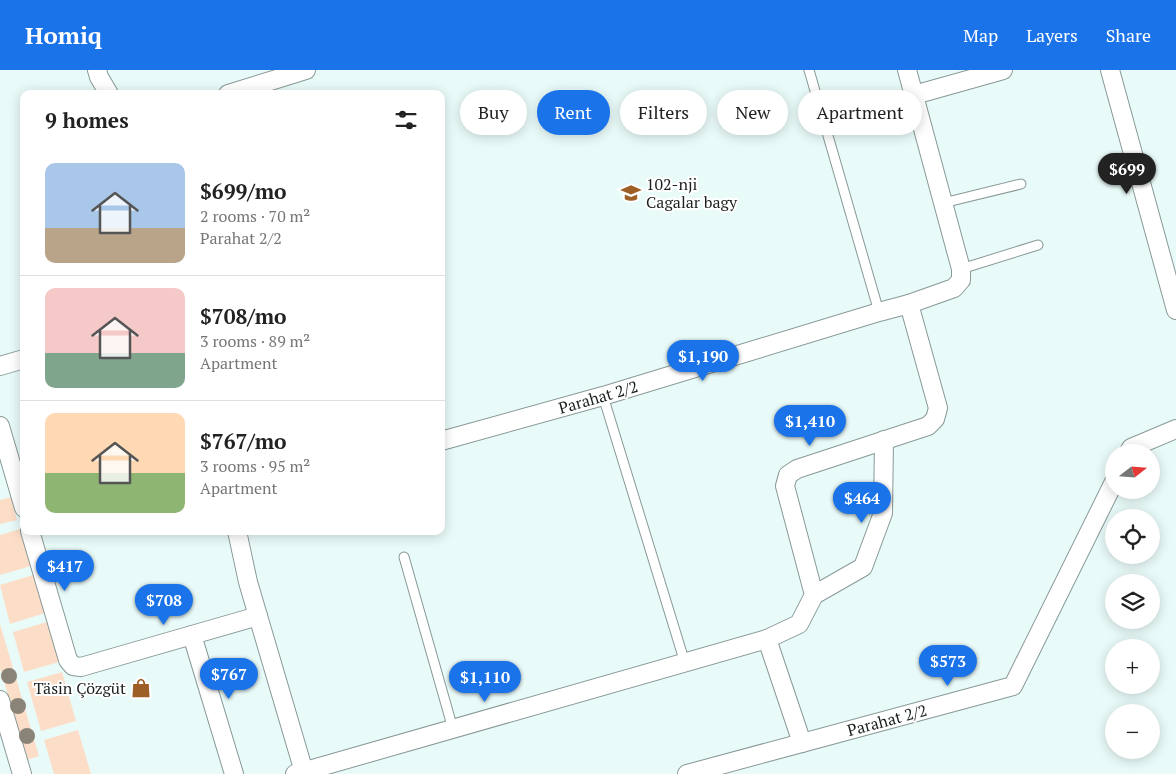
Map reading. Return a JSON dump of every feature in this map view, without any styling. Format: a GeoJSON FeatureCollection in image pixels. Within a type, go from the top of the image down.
{"type":"FeatureCollection","features":[{"type":"Feature","properties":{"kind":"street"},"geometry":{"type":"LineString","coordinates":[[97,70],[107,90]]}},
{"type":"Feature","properties":{"kind":"street"},"geometry":{"type":"LineString","coordinates":[[258,89],[306,70]]}},
{"type":"Feature","properties":{"kind":"street"},"geometry":{"type":"LineString","coordinates":[[907,70],[913,90]]}},
{"type":"Feature","properties":{"kind":"street"},"geometry":{"type":"LineString","coordinates":[[922,93],[1003,70]]}},
{"type":"Feature","properties":{"kind":"street"},"geometry":{"type":"LineString","coordinates":[[1110,70],[1176,310]]}},
{"type":"Feature","properties":{"kind":"street"},"geometry":{"type":"LineString","coordinates":[[922,125],[961,269]]}},
{"type":"Feature","properties":{"kind":"street","name":"Parahat 2/2"},"geometry":{"type":"LineString","coordinates":[[445,440],[603,396],[909,304],[954,288],[961,280],[961,269]]}},
{"type":"Feature","properties":{"kind":"street"},"geometry":{"type":"LineString","coordinates":[[814,595],[786,486],[788,475],[797,469],[928,426],[935,419],[938,408],[909,304]]}},
{"type":"Feature","properties":{"kind":"street"},"geometry":{"type":"LineString","coordinates":[[0,366],[20,360]]}},
{"type":"Feature","properties":{"kind":"street"},"geometry":{"type":"LineString","coordinates":[[0,426],[20,494]]}},
{"type":"Feature","properties":{"kind":"street"},"geometry":{"type":"LineString","coordinates":[[1140,444],[1176,429]]}},
{"type":"Feature","properties":{"kind":"street"},"geometry":{"type":"LineString","coordinates":[[238,535],[248,582],[299,773],[767,639],[799,624],[814,595],[863,567],[883,513],[884,440]]}},
{"type":"Feature","properties":{"kind":"street","name":"Parahat 2/2"},"geometry":{"type":"LineString","coordinates":[[687,774],[1013,686],[1106,499]]}},
{"type":"Feature","properties":{"kind":"street"},"geometry":{"type":"LineString","coordinates":[[31,535],[68,660],[73,666],[81,667],[258,616]]}},
{"type":"Feature","properties":{"kind":"street"},"geometry":{"type":"LineString","coordinates":[[192,635],[234,774]]}},
{"type":"Feature","properties":{"kind":"street"},"geometry":{"type":"LineString","coordinates":[[767,639],[802,743]]}},
{"type":"Feature","properties":{"kind":"street"},"geometry":{"type":"LineString","coordinates":[[0,700],[22,774]]}},
{"type":"Feature","properties":{"kind":"lane"},"geometry":{"type":"LineString","coordinates":[[809,70],[879,312]]}},
{"type":"Feature","properties":{"kind":"lane"},"geometry":{"type":"LineString","coordinates":[[943,203],[1021,184]]}},
{"type":"Feature","properties":{"kind":"lane"},"geometry":{"type":"LineString","coordinates":[[961,269],[1038,245]]}},
{"type":"Feature","properties":{"kind":"lane"},"geometry":{"type":"LineString","coordinates":[[603,396],[684,663]]}},
{"type":"Feature","properties":{"kind":"lane"},"geometry":{"type":"LineString","coordinates":[[404,557],[453,729]]}},
{"type":"Feature","properties":{"kind":"shaded area"},"geometry":{"type":"Polygon","coordinates":[[[11,497],[17,520],[0,524],[0,500],[11,497]]]}},
{"type":"Feature","properties":{"kind":"shaded area"},"geometry":{"type":"Polygon","coordinates":[[[20,529],[20,535],[22,535],[31,566],[0,575],[0,535],[20,529]]]}},
{"type":"Feature","properties":{"kind":"shaded area"},"geometry":{"type":"Polygon","coordinates":[[[33,575],[45,613],[10,624],[0,585],[33,575]]]}},
{"type":"Feature","properties":{"kind":"shaded area"},"geometry":{"type":"Polygon","coordinates":[[[47,622],[59,662],[24,672],[13,632],[47,622]]]}},
{"type":"Feature","properties":{"kind":"shaded area"},"geometry":{"type":"Polygon","coordinates":[[[0,624],[39,756],[27,760],[0,668],[0,624]]]}},
{"type":"Feature","properties":{"kind":"shaded area"},"geometry":{"type":"Polygon","coordinates":[[[62,672],[76,721],[41,731],[27,682],[62,672]]]}},
{"type":"Feature","properties":{"kind":"shaded area"},"geometry":{"type":"Polygon","coordinates":[[[78,730],[91,774],[54,774],[44,740],[78,730]]]}},
{"type":"Feature","properties":{"kind":"place","name":"102-nji Cagalar bagy"},"geometry":{"type":"Point","coordinates":[631,193]}},
{"type":"Feature","properties":{"kind":"place","name":"Täsin Çözgüt"},"geometry":{"type":"Point","coordinates":[141,688]}}]}
